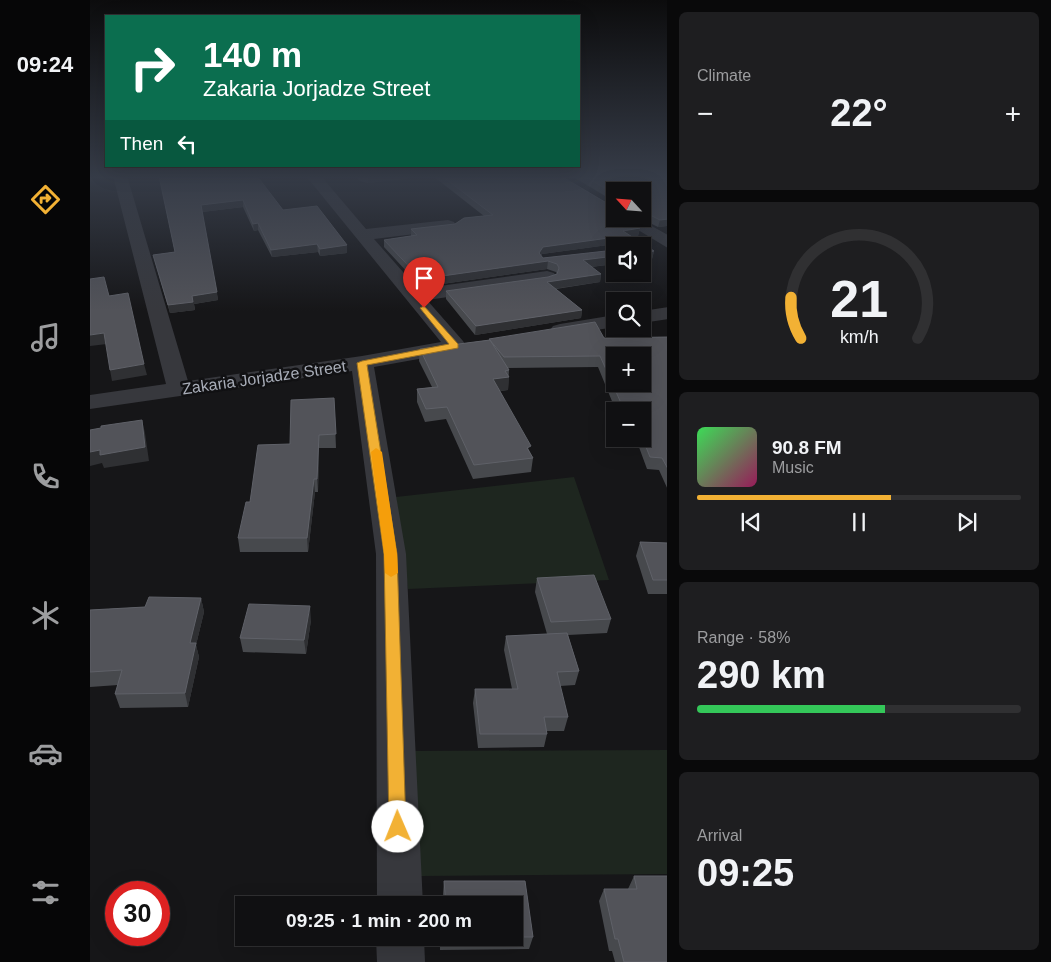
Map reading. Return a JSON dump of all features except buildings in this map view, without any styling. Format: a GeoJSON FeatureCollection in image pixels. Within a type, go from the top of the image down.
{"type":"FeatureCollection","features":[{"type":"Feature","properties":{"kind":"street"},"geometry":{"type":"LineString","coordinates":[[132,221],[178,389]]}},
{"type":"Feature","properties":{"kind":"street"},"geometry":{"type":"LineString","coordinates":[[350,221],[413,296],[547,277]]}},
{"type":"Feature","properties":{"kind":"street"},"geometry":{"type":"LineString","coordinates":[[362,235],[454,224]]}},
{"type":"Feature","properties":{"kind":"street"},"geometry":{"type":"LineString","coordinates":[[642,228],[667,244]]}},
{"type":"Feature","properties":{"kind":"street"},"geometry":{"type":"LineString","coordinates":[[651,247],[667,244]]}},
{"type":"Feature","properties":{"kind":"street","name":"Zakaria Jorjadze Street"},"geometry":{"type":"LineString","coordinates":[[90,402],[362,363],[464,344],[413,296]]}},
{"type":"Feature","properties":{"kind":"street"},"geometry":{"type":"LineString","coordinates":[[540,333],[606,322]]}},
{"type":"Feature","properties":{"kind":"street"},"geometry":{"type":"LineString","coordinates":[[362,363],[391,554],[400,896]]}},
{"type":"Feature","properties":{"kind":"street"},"geometry":{"type":"LineString","coordinates":[[400,946],[401,962]]}},
{"type":"Feature","properties":{"kind":"shaded area"},"geometry":{"type":"Polygon","coordinates":[[[574,477],[609,580],[408,589],[396,497],[574,477]]]}},
{"type":"Feature","properties":{"kind":"shaded area"},"geometry":{"type":"Polygon","coordinates":[[[667,750],[667,874],[421,876],[413,751],[667,750]]]}},
{"type":"Feature","properties":{"kind":"slow traffic"},"geometry":{"type":"LineString","coordinates":[[376,452],[391,554],[391,573]]}},
{"type":"Feature","properties":{"kind":"route"},"geometry":{"type":"LineString","coordinates":[[398,827],[391,554],[362,363],[455,346],[424,308]]}}]}
